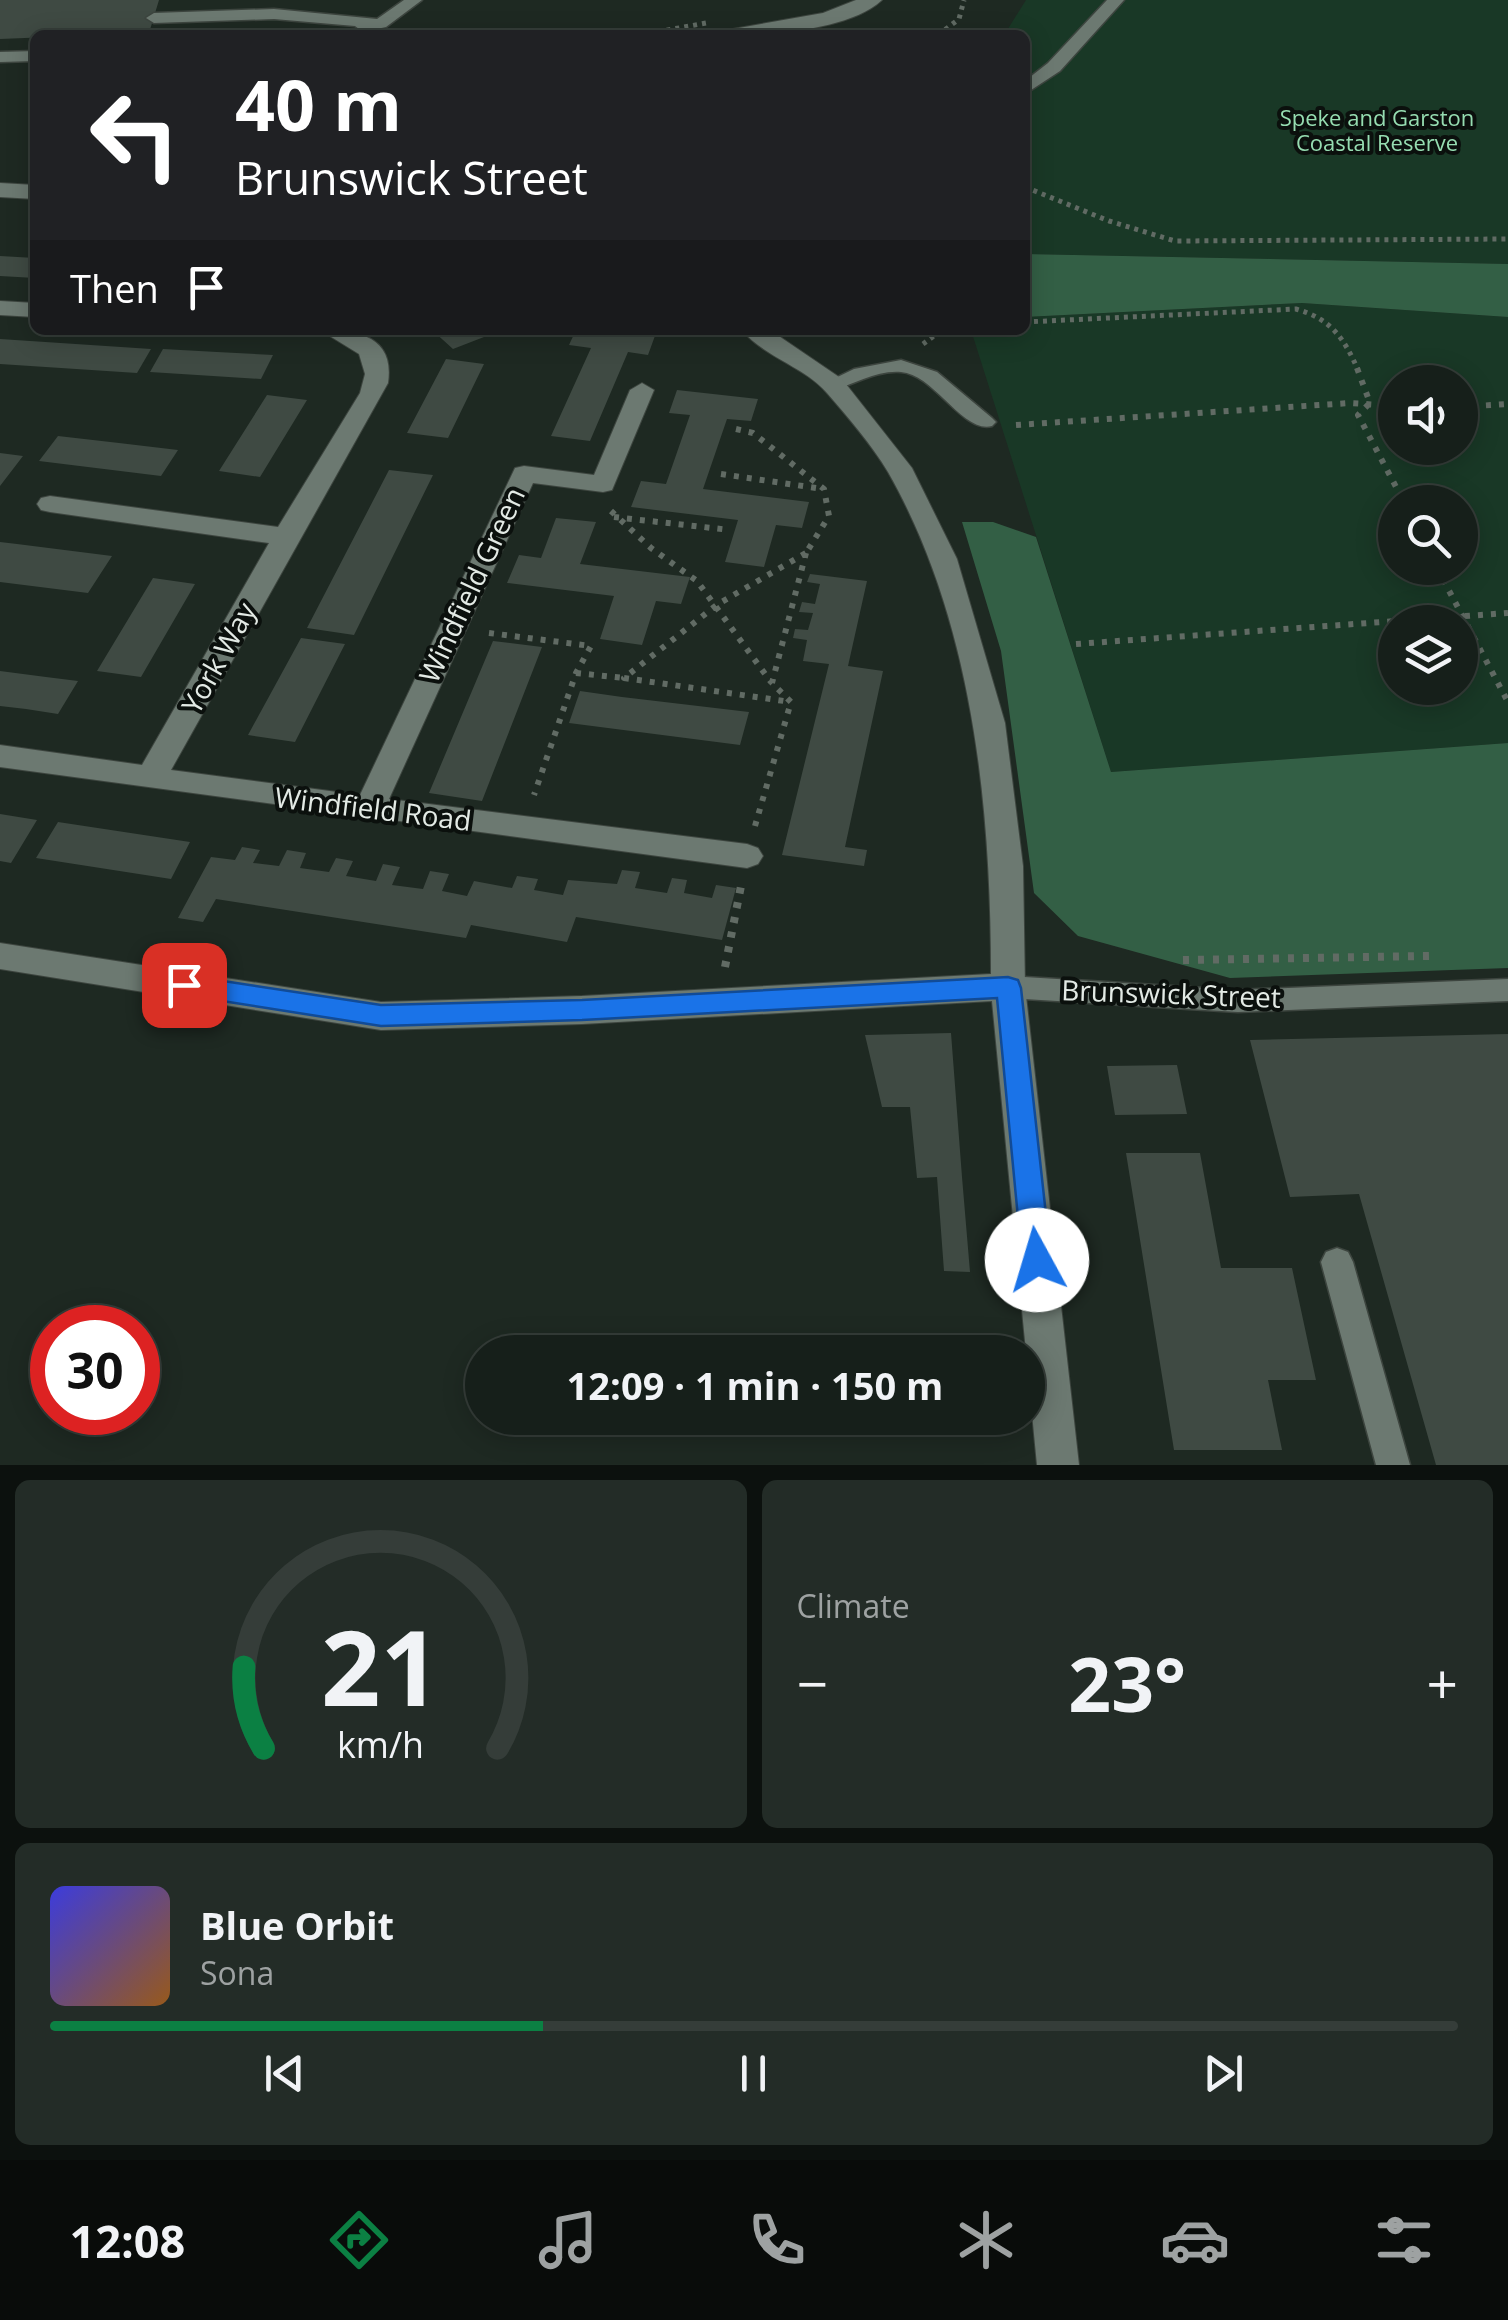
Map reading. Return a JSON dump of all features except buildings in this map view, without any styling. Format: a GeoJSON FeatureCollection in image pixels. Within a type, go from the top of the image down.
{"type":"FeatureCollection","features":[{"type":"Feature","properties":{"kind":"street"},"geometry":{"type":"LineString","coordinates":[[762,30],[828,18],[874,0]]}},
{"type":"Feature","properties":{"kind":"street"},"geometry":{"type":"LineString","coordinates":[[0,190],[30,192]]}},
{"type":"Feature","properties":{"kind":"street"},"geometry":{"type":"LineString","coordinates":[[0,308],[30,310]]}},
{"type":"Feature","properties":{"kind":"street","name":"York Way"},"geometry":{"type":"LineString","coordinates":[[150,777],[219,662],[284,536],[359,416],[378,376],[372,352],[351,335]]}},
{"type":"Feature","properties":{"kind":"street"},"geometry":{"type":"LineString","coordinates":[[761,335],[834,384],[899,468],[944,559],[990,723],[1008,866],[1008,988],[1058,1465]]}},
{"type":"Feature","properties":{"kind":"street"},"geometry":{"type":"LineString","coordinates":[[602,484],[642,390]]}},
{"type":"Feature","properties":{"kind":"street","name":"Windfield Green"},"geometry":{"type":"LineString","coordinates":[[370,806],[524,474],[602,484]]}},
{"type":"Feature","properties":{"kind":"street"},"geometry":{"type":"LineString","coordinates":[[50,504],[284,536]]}},
{"type":"Feature","properties":{"kind":"street","name":"Windfield Road"},"geometry":{"type":"LineString","coordinates":[[0,756],[746,856]]}},
{"type":"Feature","properties":{"kind":"street","name":"Brunswick Street"},"geometry":{"type":"LineString","coordinates":[[0,956],[381,1016],[1008,988]]}},
{"type":"Feature","properties":{"kind":"lane"},"geometry":{"type":"LineString","coordinates":[[352,30],[380,24],[414,0]]}},
{"type":"Feature","properties":{"kind":"lane"},"geometry":{"type":"LineString","coordinates":[[1030,85],[1054,67],[1116,0]]}},
{"type":"Feature","properties":{"kind":"lane"},"geometry":{"type":"LineString","coordinates":[[154,18],[274,14],[380,24]]}},
{"type":"Feature","properties":{"kind":"lane"},"geometry":{"type":"LineString","coordinates":[[0,57],[30,56]]}},
{"type":"Feature","properties":{"kind":"lane"},"geometry":{"type":"LineString","coordinates":[[834,384],[879,365],[902,363],[916,367],[985,422]]}},
{"type":"Feature","properties":{"kind":"lane","name":"Brunswick Street"},"geometry":{"type":"LineString","coordinates":[[1008,988],[1238,1001],[1508,990]]}},
{"type":"Feature","properties":{"kind":"lane"},"geometry":{"type":"LineString","coordinates":[[1337,1262],[1393,1465]]}},
{"type":"Feature","properties":{"kind":"path"},"geometry":{"type":"LineString","coordinates":[[945,30],[959,19],[964,0]]}},
{"type":"Feature","properties":{"kind":"path"},"geometry":{"type":"LineString","coordinates":[[1030,189],[1109,221],[1175,241],[1508,240]]}},
{"type":"Feature","properties":{"kind":"path"},"geometry":{"type":"LineString","coordinates":[[1030,322],[1296,308],[1334,322],[1368,390],[1370,403]]}},
{"type":"Feature","properties":{"kind":"path"},"geometry":{"type":"LineString","coordinates":[[1370,403],[1358,415],[1395,485]]}},
{"type":"Feature","properties":{"kind":"path"},"geometry":{"type":"LineString","coordinates":[[985,422],[1017,425],[1378,404]]}},
{"type":"Feature","properties":{"kind":"path"},"geometry":{"type":"LineString","coordinates":[[1478,406],[1508,404]]}},
{"type":"Feature","properties":{"kind":"path"},"geometry":{"type":"LineString","coordinates":[[736,428],[753,432],[824,489],[829,516],[806,553],[772,683]]}},
{"type":"Feature","properties":{"kind":"path"},"geometry":{"type":"LineString","coordinates":[[721,474],[824,489]]}},
{"type":"Feature","properties":{"kind":"path"},"geometry":{"type":"LineString","coordinates":[[602,484],[613,516],[697,580],[772,683],[791,702]]}},
{"type":"Feature","properties":{"kind":"path"},"geometry":{"type":"LineString","coordinates":[[613,516],[730,530]]}},
{"type":"Feature","properties":{"kind":"path"},"geometry":{"type":"LineString","coordinates":[[624,678],[718,604],[806,553]]}},
{"type":"Feature","properties":{"kind":"path"},"geometry":{"type":"LineString","coordinates":[[1478,615],[1508,612]]}},
{"type":"Feature","properties":{"kind":"path"},"geometry":{"type":"LineString","coordinates":[[1076,644],[1378,622]]}},
{"type":"Feature","properties":{"kind":"path"},"geometry":{"type":"LineString","coordinates":[[451,628],[591,646],[576,673],[522,829]]}},
{"type":"Feature","properties":{"kind":"path"},"geometry":{"type":"LineString","coordinates":[[1478,645],[1508,702]]}},
{"type":"Feature","properties":{"kind":"path"},"geometry":{"type":"LineString","coordinates":[[576,673],[791,702]]}},
{"type":"Feature","properties":{"kind":"path"},"geometry":{"type":"LineString","coordinates":[[718,1003],[746,856],[791,702]]}},
{"type":"Feature","properties":{"kind":"path"},"geometry":{"type":"LineString","coordinates":[[1148,995],[1154,959],[1217,962],[1450,955]]}},
{"type":"Feature","properties":{"kind":"green space","name":"Speke and Garston Coastal Reserve"},"geometry":{"type":"Polygon","coordinates":[[[1026,0],[1508,0],[1508,264],[1030,254],[1030,30],[1007,30],[1026,0]]]}},
{"type":"Feature","properties":{"kind":"green space"},"geometry":{"type":"Polygon","coordinates":[[[1030,254],[1508,264],[1508,317],[1302,303],[1030,317],[1030,254]]]}},
{"type":"Feature","properties":{"kind":"green space"},"geometry":{"type":"Polygon","coordinates":[[[1302,303],[1508,317],[1508,743],[1111,772],[973,335],[1030,335],[1030,317],[1302,303]]]}},
{"type":"Feature","properties":{"kind":"green space"},"geometry":{"type":"Polygon","coordinates":[[[962,522],[993,522],[1036,537],[1111,772],[1508,743],[1508,968],[1230,978],[1078,936],[1034,893],[1001,651],[962,522]]]}},
{"type":"Feature","properties":{"kind":"route"},"geometry":{"type":"LineString","coordinates":[[184,985],[381,1016],[1008,988],[1037,1260]]}}]}
